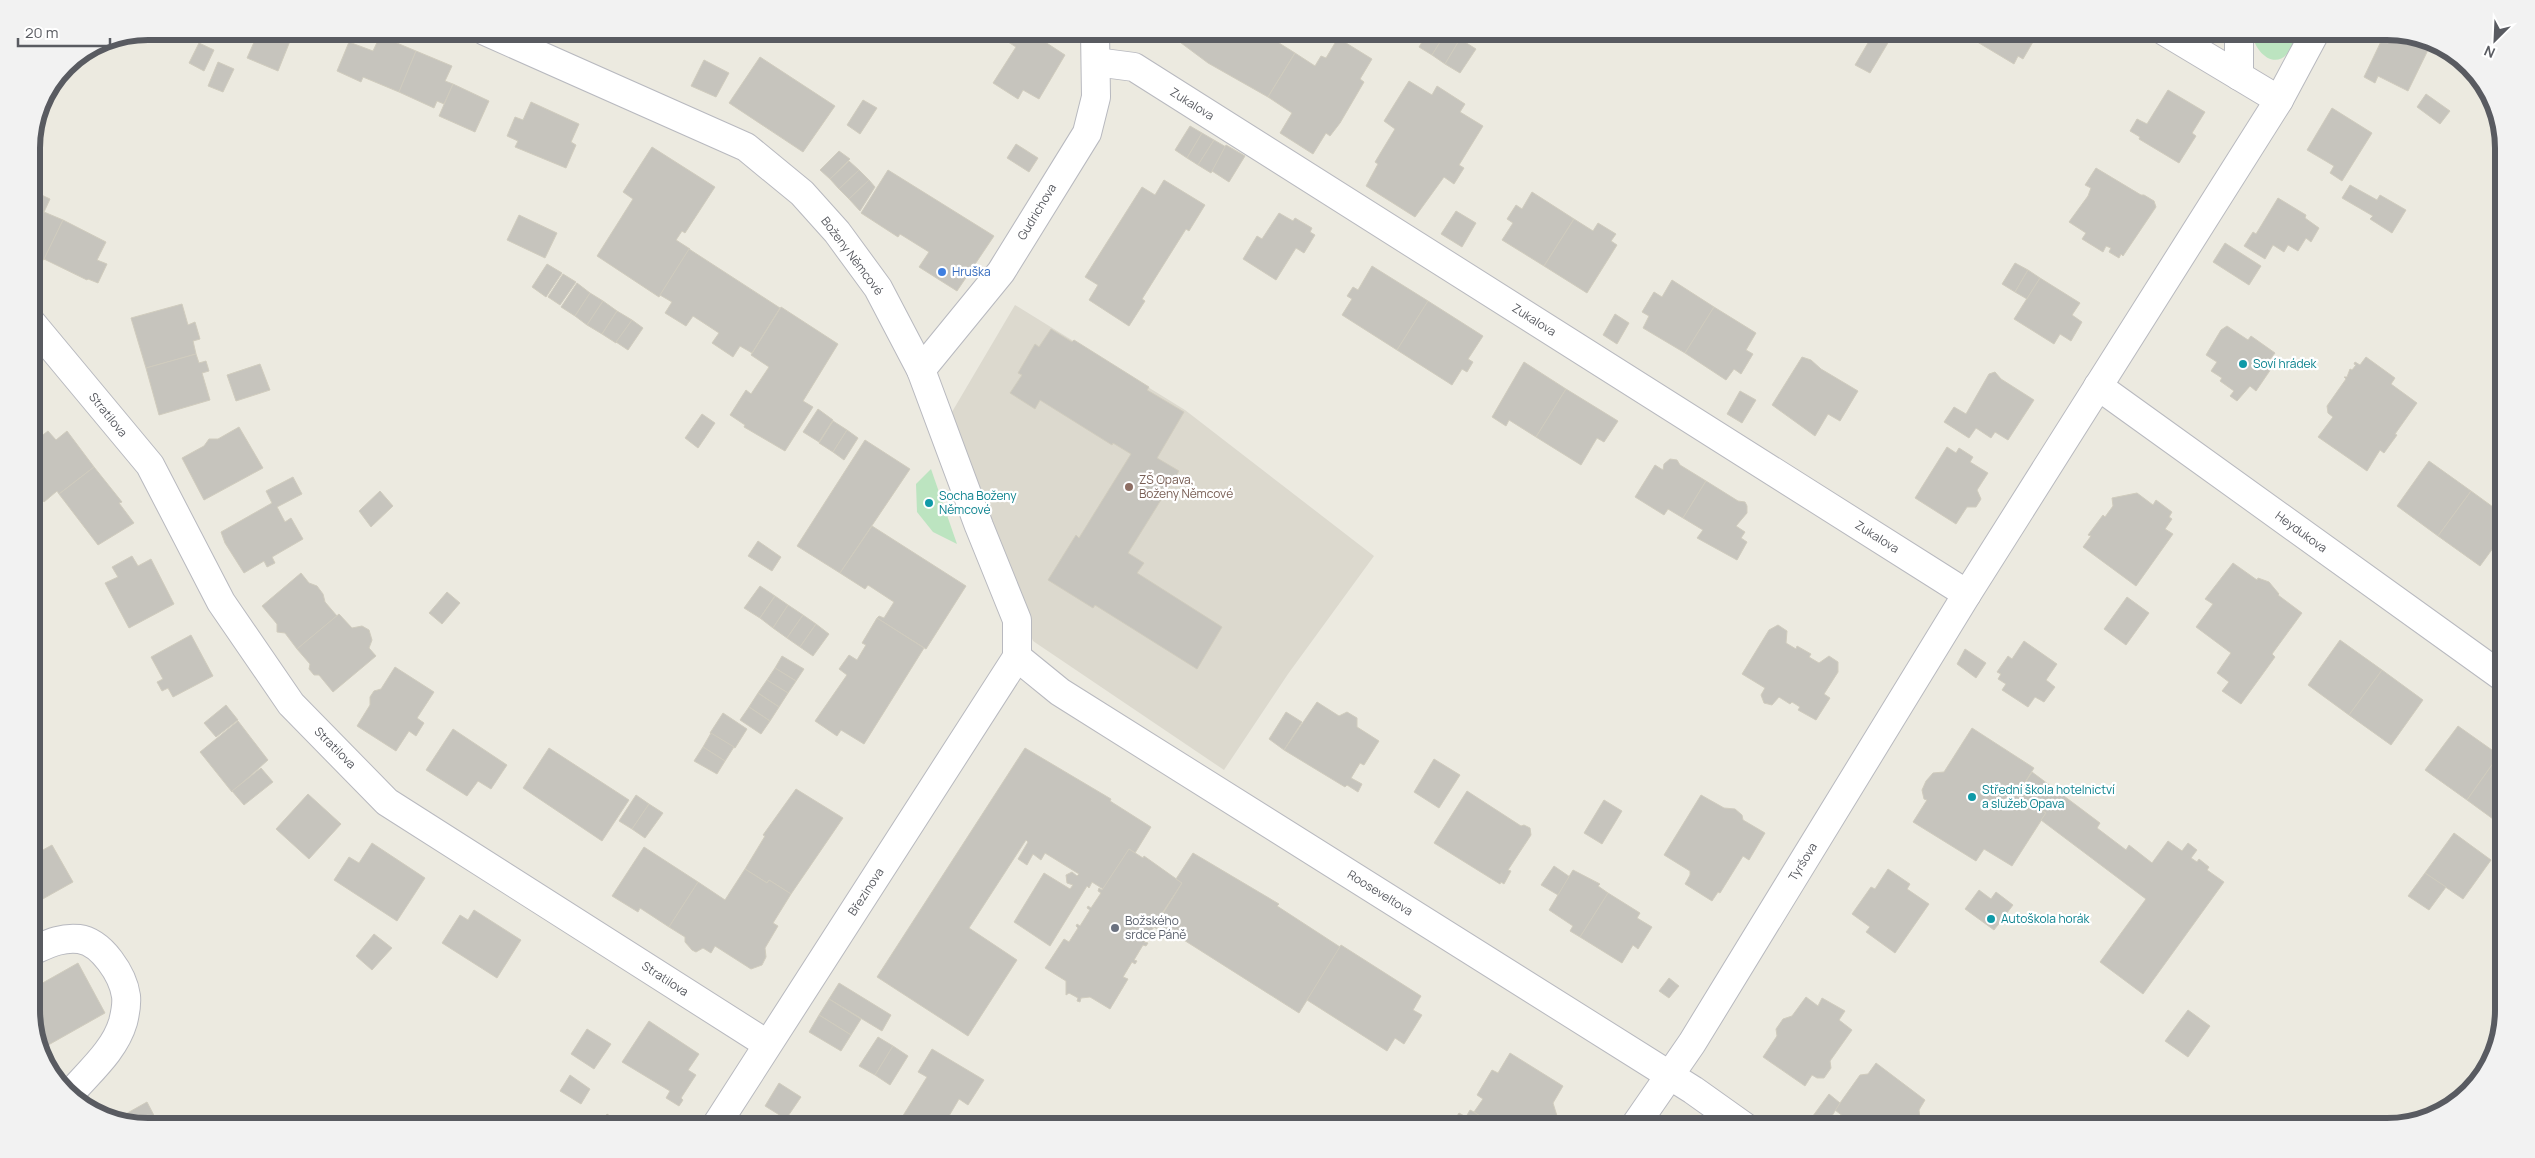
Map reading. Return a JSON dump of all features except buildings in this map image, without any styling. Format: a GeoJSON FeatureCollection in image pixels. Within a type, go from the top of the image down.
{"type":"FeatureCollection","features":[{"type":"Feature","properties":{"kind":"street","name":"Boženy Němcové"},"geometry":{"type":"LineString","coordinates":[[505,40],[746,146],[802,193],[837,232],[878,288],[921,370],[979,526],[1018,620],[1017,657]]}},
{"type":"Feature","properties":{"kind":"street","name":"Gudrichova"},"geometry":{"type":"LineString","coordinates":[[921,370],[1001,272],[1086,133],[1096,98],[1095,40]]}},
{"type":"Feature","properties":{"kind":"street"},"geometry":{"type":"LineString","coordinates":[[2179,40],[2279,100]]}},
{"type":"Feature","properties":{"kind":"street"},"geometry":{"type":"LineString","coordinates":[[2239,40],[2239,76]]}},
{"type":"Feature","properties":{"kind":"street","name":"Tyršova"},"geometry":{"type":"LineString","coordinates":[[1639,1118],[1647,1105],[1671,1076],[1967,594],[2279,100],[2311,40]]}},
{"type":"Feature","properties":{"kind":"street","name":"Zukalova"},"geometry":{"type":"LineString","coordinates":[[1096,62],[1134,67],[1967,594]]}},
{"type":"Feature","properties":{"kind":"street","name":"Stratilova"},"geometry":{"type":"LineString","coordinates":[[40,332],[150,466],[221,602],[291,704],[387,802],[767,1044]]}},
{"type":"Feature","properties":{"kind":"street","name":"Heydukova"},"geometry":{"type":"LineString","coordinates":[[2098,386],[2495,672]]}},
{"type":"Feature","properties":{"kind":"street","name":"Březinova"},"geometry":{"type":"LineString","coordinates":[[721,1118],[1017,657]]}},
{"type":"Feature","properties":{"kind":"street","name":"Rooseveltova"},"geometry":{"type":"LineString","coordinates":[[1017,657],[1060,692],[1671,1076],[1732,1118]]}},
{"type":"Feature","properties":{"kind":"street"},"geometry":{"type":"LineString","coordinates":[[40,947],[57,940],[81,939],[93,945],[107,958],[122,980],[126,996],[126,1008],[114,1042],[75,1089]]}},
{"type":"Feature","properties":{"kind":"shaded area","name":"ZŠ Opava, Boženy Němcové"},"geometry":{"type":"Polygon","coordinates":[[[1015,305],[1185,410],[1374,556],[1288,674],[1224,770],[1033,641],[949,417],[1015,305]]]}},
{"type":"Feature","properties":{"kind":"green space"},"geometry":{"type":"Polygon","coordinates":[[[2254,40],[2294,40],[2287,54],[2281,59],[2275,60],[2264,55],[2254,40]]]}},
{"type":"Feature","properties":{"kind":"green space"},"geometry":{"type":"Polygon","coordinates":[[[931,469],[957,544],[933,532],[917,512],[916,484],[931,469]]]}},
{"type":"Feature","properties":{"kind":"place","name":"Hruška"},"geometry":{"type":"Point","coordinates":[942,272]}},
{"type":"Feature","properties":{"kind":"place","name":"Soví hrádek"},"geometry":{"type":"Point","coordinates":[2243,364]}},
{"type":"Feature","properties":{"kind":"place","name":"ZŠ Opava, Boženy Němcové"},"geometry":{"type":"Point","coordinates":[1129,487]}},
{"type":"Feature","properties":{"kind":"place","name":"Socha Boženy Němcové"},"geometry":{"type":"Point","coordinates":[929,503]}},
{"type":"Feature","properties":{"kind":"place","name":"Střední škola hotelnictví a služeb Opava"},"geometry":{"type":"Point","coordinates":[1972,797]}},
{"type":"Feature","properties":{"kind":"place","name":"Autoškola horák"},"geometry":{"type":"Point","coordinates":[1991,919]}},
{"type":"Feature","properties":{"kind":"place","name":"Božského srdce Páně"},"geometry":{"type":"Point","coordinates":[1115,928]}}]}
